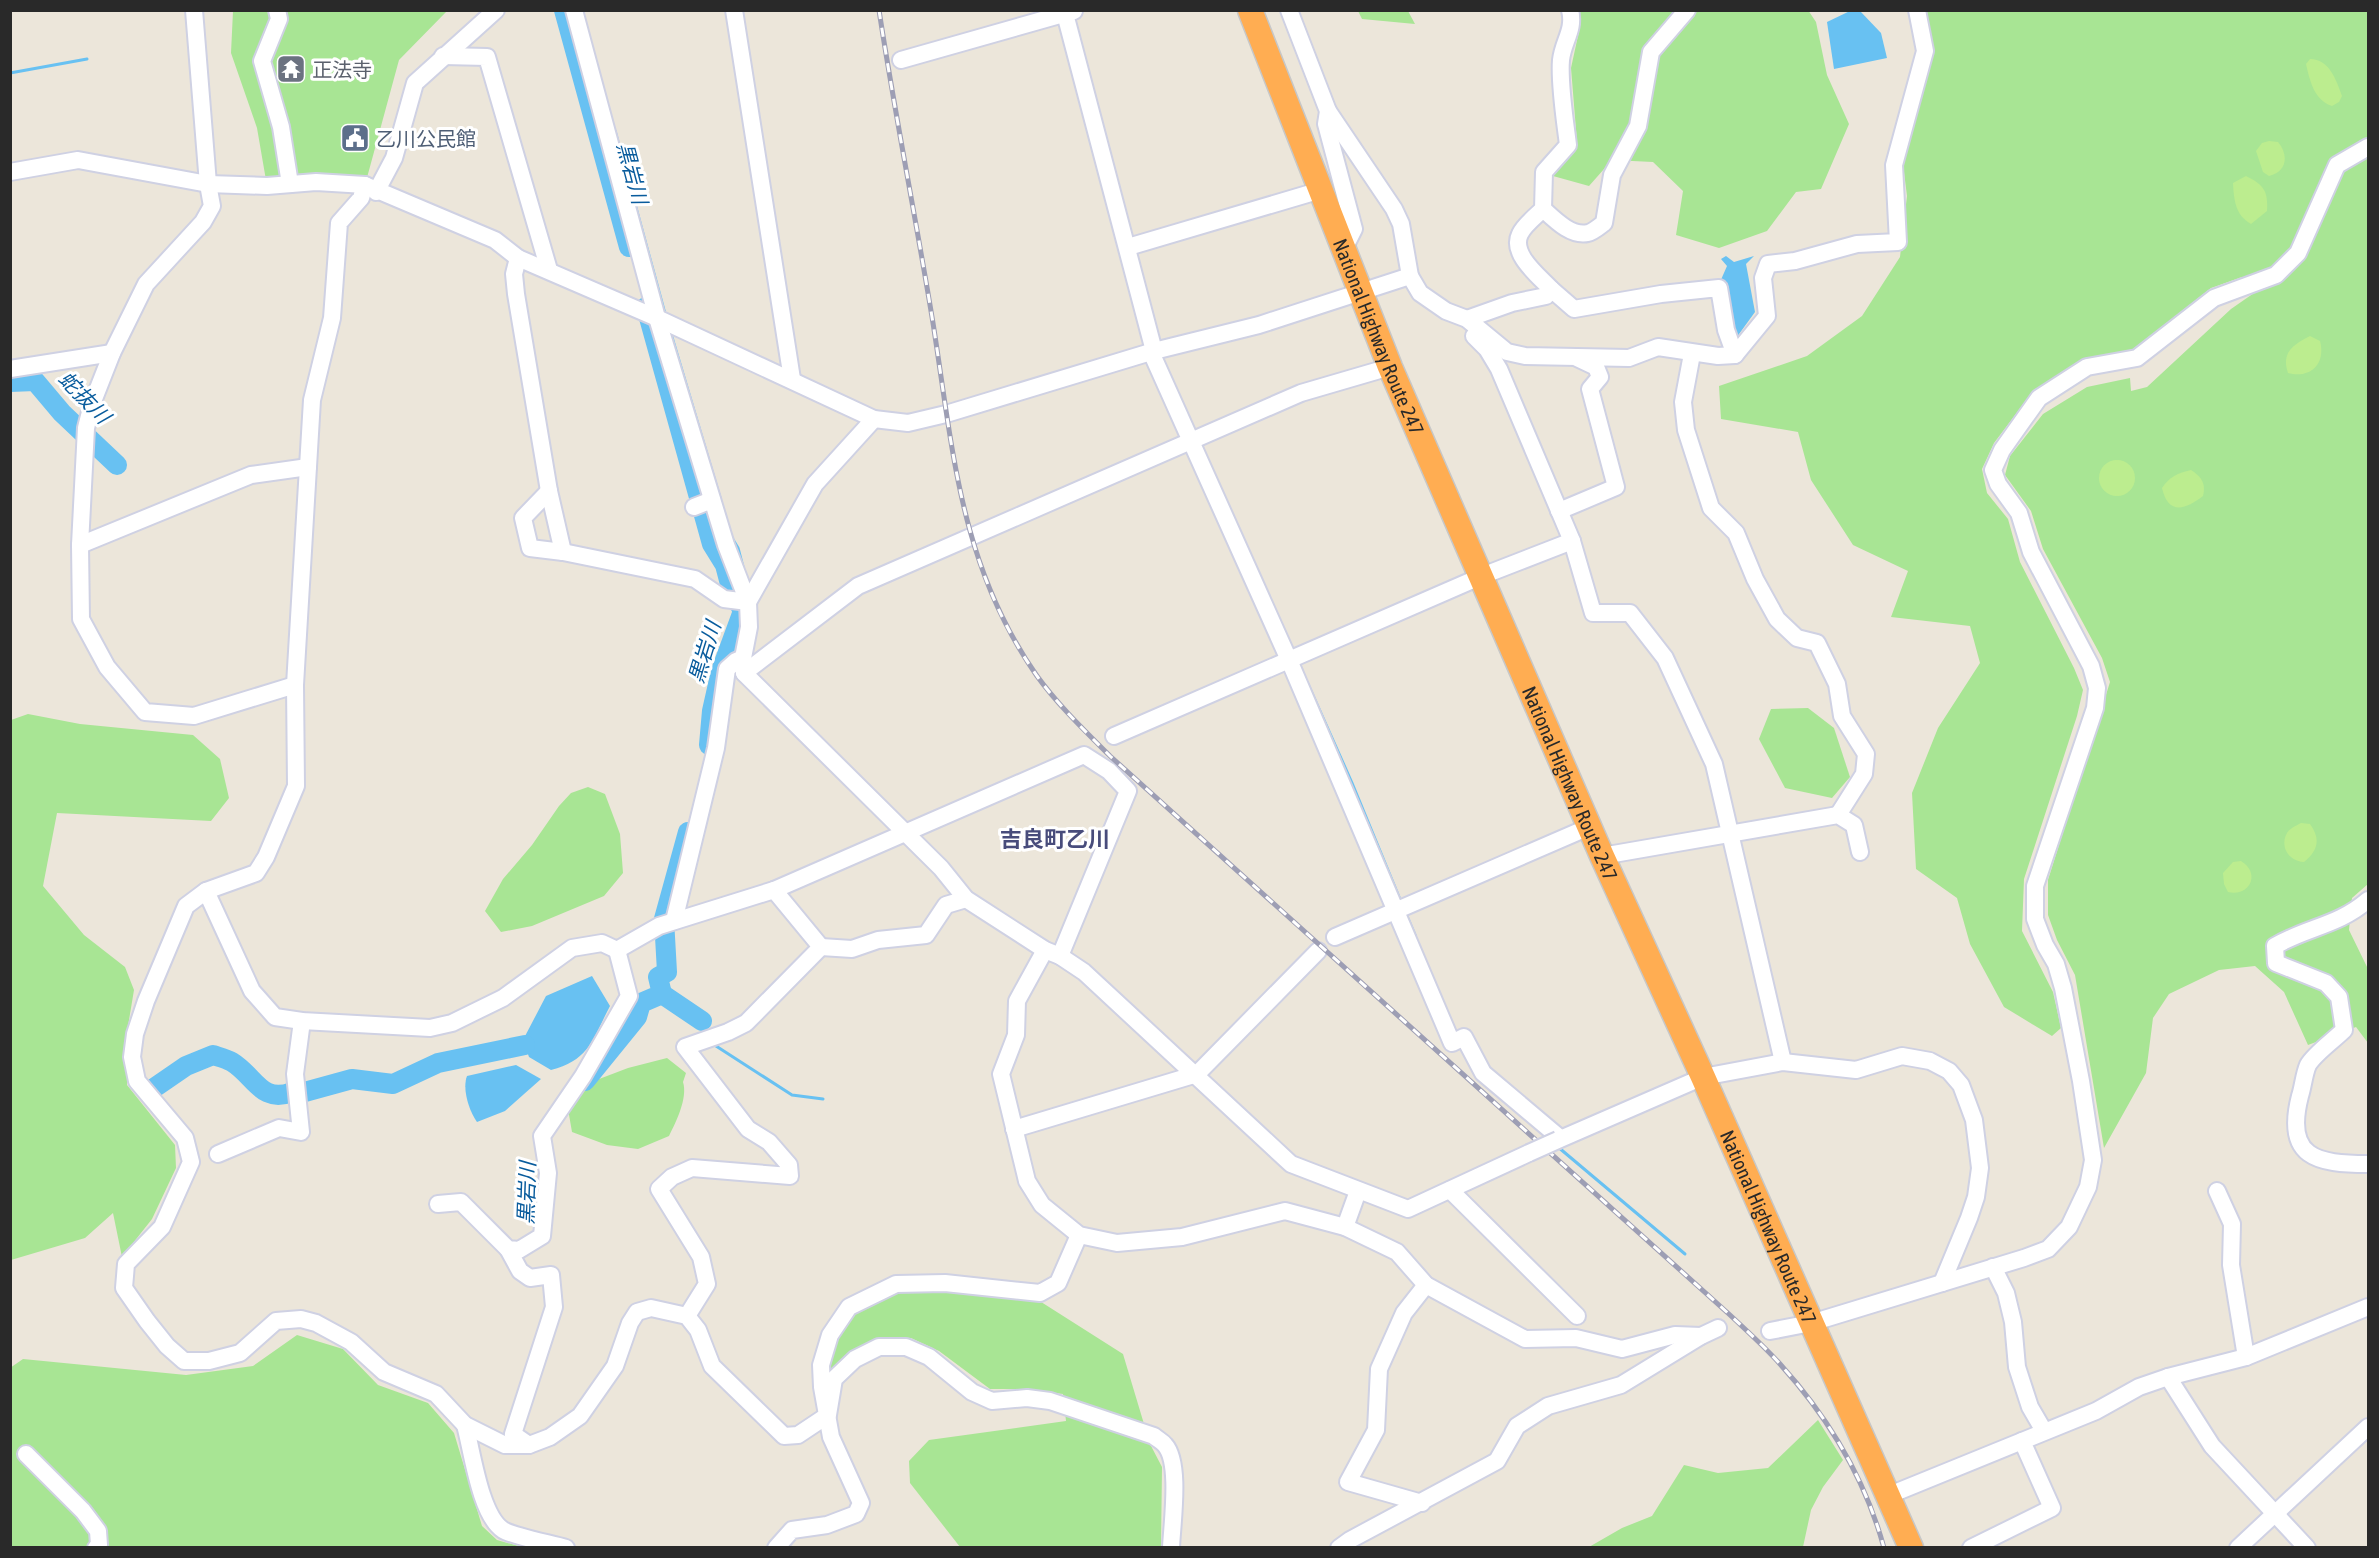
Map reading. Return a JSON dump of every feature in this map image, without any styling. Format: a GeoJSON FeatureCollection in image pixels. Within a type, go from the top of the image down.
{"type":"FeatureCollection","features":[{"type":"Feature","properties":{"kind":"highway","name":"National Highway Route 247"},"geometry":{"type":"LineString","coordinates":[[1250,10],[1390,367],[1589,827],[1703,1077],[1911,1548]]}},
{"type":"Feature","properties":{"kind":"street"},"geometry":{"type":"LineString","coordinates":[[194,10],[208,184],[212,206],[203,222],[146,284],[112,353],[92,404],[86,428],[80,545],[81,619],[107,667],[145,712],[194,716],[295,686]]}},
{"type":"Feature","properties":{"kind":"street"},"geometry":{"type":"LineString","coordinates":[[276,10],[279,19],[262,61],[281,126],[290,184]]}},
{"type":"Feature","properties":{"kind":"street"},"geometry":{"type":"LineString","coordinates":[[496,10],[415,83],[394,158],[339,223],[332,318],[312,400],[295,686],[296,786],[266,857],[256,873],[207,891],[186,906],[146,1001],[135,1034],[132,1057],[137,1081],[185,1138],[191,1162],[162,1227],[126,1264],[124,1288],[167,1346],[184,1361],[209,1361],[240,1353],[276,1321],[301,1319],[316,1323],[351,1342],[384,1371],[436,1394],[465,1425],[504,1445],[529,1445],[550,1437],[580,1416],[615,1366],[630,1323],[637,1312],[651,1308],[687,1316],[698,1330],[712,1366],[784,1436],[798,1435],[828,1415],[834,1379],[855,1359],[879,1347],[906,1347],[929,1357],[972,1392],[992,1401],[1027,1398],[1050,1401],[1154,1436],[1166,1445],[1173,1462],[1171,1548]]}},
{"type":"Feature","properties":{"kind":"street"},"geometry":{"type":"LineString","coordinates":[[574,10],[652,316],[747,602],[749,627],[743,665]]}},
{"type":"Feature","properties":{"kind":"street"},"geometry":{"type":"LineString","coordinates":[[734,10],[792,379]]}},
{"type":"Feature","properties":{"kind":"street"},"geometry":{"type":"LineString","coordinates":[[1289,10],[1328,111],[1394,209],[1401,224],[1410,276],[1420,293],[1446,311],[1487,349],[1499,369],[1572,541],[1593,613],[1630,613],[1665,658],[1714,764],[1783,1062]]}},
{"type":"Feature","properties":{"kind":"street"},"geometry":{"type":"LineString","coordinates":[[1570,10],[1573,23],[1563,47],[1561,62],[1568,145],[1544,172],[1543,209],[1520,234],[1518,248],[1526,262],[1551,289],[1574,309],[1661,294],[1719,288],[1726,330],[1735,355]]}},
{"type":"Feature","properties":{"kind":"street"},"geometry":{"type":"LineString","coordinates":[[1543,209],[1557,222],[1574,232],[1589,233],[1604,223],[1612,175],[1638,126],[1651,51],[1687,10]]}},
{"type":"Feature","properties":{"kind":"street"},"geometry":{"type":"LineString","coordinates":[[1446,311],[1467,319],[1507,352],[1525,356],[1629,358],[1658,347],[1692,354],[1735,355],[1767,316],[1763,278],[1768,264],[1795,261],[1857,244],[1898,242],[1894,165],[1925,51],[1917,10]]}},
{"type":"Feature","properties":{"kind":"street"},"geometry":{"type":"LineString","coordinates":[[901,60],[1064,13],[1156,351],[1294,658],[1458,1040],[1483,1072],[1559,1139]]}},
{"type":"Feature","properties":{"kind":"street"},"geometry":{"type":"LineString","coordinates":[[443,56],[487,57],[549,270]]}},
{"type":"Feature","properties":{"kind":"street"},"geometry":{"type":"LineString","coordinates":[[1328,111],[1326,124],[1354,229],[1344,249]]}},
{"type":"Feature","properties":{"kind":"street"},"geometry":{"type":"LineString","coordinates":[[1770,1330],[1811,1323],[2048,1249],[2069,1227],[2088,1188],[2093,1160],[2063,988],[2056,964],[2045,945],[2035,919],[2035,886],[2095,708],[2097,688],[2091,666],[2031,552],[2019,513],[1998,484],[1994,470],[2002,450],[2039,398],[2087,367],[2137,358],[2214,298],[2276,275],[2298,253],[2337,165],[2368,147]]}},
{"type":"Feature","properties":{"kind":"street"},"geometry":{"type":"LineString","coordinates":[[10,172],[78,160],[208,184],[267,186],[316,182],[370,188],[495,240],[518,258],[792,379],[874,419],[908,423],[946,414],[1156,351],[1258,325],[1410,276]]}},
{"type":"Feature","properties":{"kind":"street"},"geometry":{"type":"LineString","coordinates":[[1128,247],[1321,190]]}},
{"type":"Feature","properties":{"kind":"street"},"geometry":{"type":"LineString","coordinates":[[518,258],[514,274],[516,294],[549,491],[563,552]]}},
{"type":"Feature","properties":{"kind":"street"},"geometry":{"type":"LineString","coordinates":[[1467,319],[1512,303],[1546,296],[1551,289]]}},
{"type":"Feature","properties":{"kind":"street"},"geometry":{"type":"LineString","coordinates":[[10,369],[112,353]]}},
{"type":"Feature","properties":{"kind":"street"},"geometry":{"type":"LineString","coordinates":[[1692,354],[1683,402],[1686,430],[1711,508],[1736,533],[1755,579],[1777,619],[1797,638],[1817,643],[1837,684],[1842,716],[1866,754],[1864,774],[1838,815]]}},
{"type":"Feature","properties":{"kind":"street"},"geometry":{"type":"LineString","coordinates":[[1559,511],[1616,487],[1590,389],[1600,377],[1596,367],[1573,357]]}},
{"type":"Feature","properties":{"kind":"street"},"geometry":{"type":"LineString","coordinates":[[743,665],[858,586],[1301,393],[1390,367]]}},
{"type":"Feature","properties":{"kind":"street"},"geometry":{"type":"LineString","coordinates":[[747,602],[815,484],[874,419]]}},
{"type":"Feature","properties":{"kind":"street"},"geometry":{"type":"LineString","coordinates":[[80,545],[251,475],[308,467]]}},
{"type":"Feature","properties":{"kind":"street"},"geometry":{"type":"LineString","coordinates":[[549,491],[523,518],[530,548],[563,552],[695,579],[724,600],[747,602]]}},
{"type":"Feature","properties":{"kind":"street"},"geometry":{"type":"LineString","coordinates":[[694,506],[712,501]]}},
{"type":"Feature","properties":{"kind":"street"},"geometry":{"type":"LineString","coordinates":[[1114,736],[1482,576],[1572,541]]}},
{"type":"Feature","properties":{"kind":"street"},"geometry":{"type":"LineString","coordinates":[[669,923],[716,748],[727,669],[736,661],[743,665],[940,868],[966,899],[1084,972],[1197,1074],[1291,1164],[1408,1209],[1559,1139],[1703,1077],[1783,1062],[1856,1070],[1902,1056],[1930,1061],[1949,1071],[1961,1085],[1974,1120],[1980,1168],[1976,1197],[1942,1283]]}},
{"type":"Feature","properties":{"kind":"street"},"geometry":{"type":"LineString","coordinates":[[616,950],[669,923],[774,890],[1084,755],[1109,771],[1128,791],[1052,953],[1017,1001],[1016,1035],[1001,1074],[1028,1181],[1042,1205],[1079,1235],[1118,1243],[1182,1237],[1285,1210],[1346,1227],[1397,1252],[1426,1286],[1525,1339],[1576,1338],[1622,1349],[1675,1335],[1701,1336]]}},
{"type":"Feature","properties":{"kind":"street"},"geometry":{"type":"LineString","coordinates":[[1602,856],[1838,815],[1854,825],[1860,852]]}},
{"type":"Feature","properties":{"kind":"street"},"geometry":{"type":"LineString","coordinates":[[1335,936],[1589,827]]}},
{"type":"Feature","properties":{"kind":"street"},"geometry":{"type":"LineString","coordinates":[[774,890],[821,947],[852,949],[878,940],[927,935],[946,905],[966,899]]}},
{"type":"Feature","properties":{"kind":"street"},"geometry":{"type":"LineString","coordinates":[[207,891],[252,991],[275,1017],[302,1021],[430,1028],[452,1023],[503,998],[572,948],[602,943],[616,950],[628,996],[583,1076],[542,1136],[548,1173],[542,1236],[519,1250],[508,1249]]}},
{"type":"Feature","properties":{"kind":"street"},"geometry":{"type":"LineString","coordinates":[[2368,900],[2342,919],[2289,938],[2275,946],[2276,963],[2326,983],[2338,997],[2344,1030],[2308,1065],[2296,1114],[2298,1139],[2311,1157],[2339,1164],[2368,1164]]}},
{"type":"Feature","properties":{"kind":"street"},"geometry":{"type":"LineString","coordinates":[[687,1316],[707,1284],[701,1257],[659,1190],[672,1177],[692,1168],[790,1176],[789,1165],[769,1142],[748,1129],[685,1047],[746,1023],[821,947]]}},
{"type":"Feature","properties":{"kind":"street"},"geometry":{"type":"LineString","coordinates":[[1014,1129],[1197,1074],[1318,951]]}},
{"type":"Feature","properties":{"kind":"street"},"geometry":{"type":"LineString","coordinates":[[218,1154],[279,1128],[301,1132],[294,1074],[302,1021]]}},
{"type":"Feature","properties":{"kind":"street"},"geometry":{"type":"LineString","coordinates":[[1450,1190],[1578,1316]]}},
{"type":"Feature","properties":{"kind":"street"},"geometry":{"type":"LineString","coordinates":[[1346,1227],[1358,1191]]}},
{"type":"Feature","properties":{"kind":"street"},"geometry":{"type":"LineString","coordinates":[[2217,1191],[2232,1224],[2231,1264],[2246,1357]]}},
{"type":"Feature","properties":{"kind":"street"},"geometry":{"type":"LineString","coordinates":[[438,1204],[461,1202],[508,1249],[520,1271],[530,1278],[550,1275],[554,1307],[513,1434],[529,1445]]}},
{"type":"Feature","properties":{"kind":"street"},"geometry":{"type":"LineString","coordinates":[[776,1548],[792,1530],[827,1525],[856,1514],[861,1503],[831,1437],[822,1387],[821,1365],[830,1335],[849,1307],[896,1284],[945,1283],[1040,1293],[1058,1283],[1079,1235]]}},
{"type":"Feature","properties":{"kind":"street"},"geometry":{"type":"LineString","coordinates":[[1993,1267],[2006,1293],[2013,1322],[2017,1367],[2030,1407],[2044,1431]]}},
{"type":"Feature","properties":{"kind":"street"},"geometry":{"type":"LineString","coordinates":[[1422,1503],[1348,1482],[1376,1430],[1379,1369],[1404,1313],[1426,1286]]}},
{"type":"Feature","properties":{"kind":"street"},"geometry":{"type":"LineString","coordinates":[[1887,1496],[2096,1411],[2139,1388],[2169,1377],[2246,1357],[2368,1307]]}},
{"type":"Feature","properties":{"kind":"street"},"geometry":{"type":"LineString","coordinates":[[1339,1548],[1497,1461],[1517,1426],[1548,1406],[1621,1385],[1718,1328]]}},
{"type":"Feature","properties":{"kind":"street"},"geometry":{"type":"LineString","coordinates":[[2169,1377],[2212,1446],[2307,1548]]}},
{"type":"Feature","properties":{"kind":"street"},"geometry":{"type":"LineString","coordinates":[[465,1425],[485,1502],[492,1517],[503,1530],[566,1548]]}},
{"type":"Feature","properties":{"kind":"street"},"geometry":{"type":"LineString","coordinates":[[2238,1548],[2368,1427]]}},
{"type":"Feature","properties":{"kind":"street"},"geometry":{"type":"LineString","coordinates":[[1971,1548],[2052,1508],[2022,1440]]}},
{"type":"Feature","properties":{"kind":"street"},"geometry":{"type":"LineString","coordinates":[[26,1454],[98,1531],[99,1545],[96,1548]]}},
{"type":"Feature","properties":{"kind":"green space"},"geometry":{"type":"Polygon","coordinates":[[[1808,10],[1816,22],[1827,75],[1849,124],[1821,189],[1796,192],[1767,231],[1719,248],[1676,235],[1683,191],[1653,162],[1612,160],[1589,186],[1553,176],[1577,142],[1571,68],[1581,22],[1576,11],[1808,10]]]}},
{"type":"Feature","properties":{"kind":"green space"},"geometry":{"type":"Polygon","coordinates":[[[233,11],[447,11],[399,60],[365,185],[267,186],[257,128],[231,53],[233,11]]]}},
{"type":"Feature","properties":{"kind":"green space"},"geometry":{"type":"Polygon","coordinates":[[[1358,11],[1408,11],[1415,24],[1362,19],[1358,11]]]}},
{"type":"Feature","properties":{"kind":"green space"},"geometry":{"type":"Polygon","coordinates":[[[1926,11],[2368,11],[2368,884],[2352,898],[2349,930],[2368,969],[2368,1043],[2356,1027],[2308,1045],[2284,992],[2255,966],[2219,970],[2169,994],[2153,1018],[2146,1073],[2104,1148],[2075,975],[2057,940],[2048,915],[2048,880],[2110,682],[2102,658],[2043,549],[2031,511],[2005,475],[2010,456],[2043,414],[2087,387],[2130,378],[2131,391],[2147,387],[2231,309],[2254,293],[2242,277],[2211,288],[2134,349],[2087,359],[2034,390],[1994,443],[1982,469],[1987,493],[2008,519],[2020,562],[2083,690],[2077,716],[2024,879],[2022,931],[2053,992],[2061,1028],[2052,1036],[2004,1007],[1970,944],[1957,898],[1916,869],[1912,793],[1938,728],[1980,663],[1970,626],[1891,617],[1908,571],[1853,545],[1811,480],[1798,432],[1721,419],[1719,386],[1807,356],[1862,316],[1900,257],[1907,196],[1903,164],[1933,54],[1926,11]]]}},
{"type":"Feature","properties":{"kind":"green space"},"geometry":{"type":"Polygon","coordinates":[[[2310,59],[2322,62],[2334,77],[2342,96],[2339,102],[2332,106],[2321,99],[2314,89],[2306,64],[2310,59]]]}},
{"type":"Feature","properties":{"kind":"green space"},"geometry":{"type":"Polygon","coordinates":[[[2278,142],[2285,157],[2280,171],[2269,176],[2263,172],[2256,151],[2262,143],[2278,142]]]}},
{"type":"Feature","properties":{"kind":"green space"},"geometry":{"type":"Polygon","coordinates":[[[2246,176],[2264,189],[2267,198],[2267,211],[2251,224],[2236,207],[2234,195],[2233,183],[2246,176]]]}},
{"type":"Feature","properties":{"kind":"green space"},"geometry":{"type":"Polygon","coordinates":[[[2310,336],[2320,341],[2319,362],[2315,368],[2304,374],[2288,373],[2287,354],[2294,346],[2310,336]]]}},
{"type":"Feature","properties":{"kind":"green space"},"geometry":{"type":"Polygon","coordinates":[[[2117,460],[2130,465],[2135,478],[2130,491],[2117,496],[2104,491],[2099,478],[2104,465],[2117,460]]]}},
{"type":"Feature","properties":{"kind":"green space"},"geometry":{"type":"Polygon","coordinates":[[[2191,470],[2202,481],[2203,496],[2184,507],[2173,506],[2168,503],[2162,488],[2174,476],[2191,470]]]}},
{"type":"Feature","properties":{"kind":"green space"},"geometry":{"type":"Polygon","coordinates":[[[1808,708],[1834,728],[1850,777],[1832,798],[1785,788],[1759,739],[1771,709],[1808,708]]]}},
{"type":"Feature","properties":{"kind":"green space"},"geometry":{"type":"Polygon","coordinates":[[[28,714],[80,724],[193,735],[220,759],[229,798],[211,821],[57,813],[43,886],[84,935],[125,967],[134,990],[127,1032],[127,1085],[175,1145],[176,1168],[152,1219],[122,1257],[113,1213],[85,1238],[11,1260],[11,720],[28,714]]]}},
{"type":"Feature","properties":{"kind":"green space"},"geometry":{"type":"Polygon","coordinates":[[[588,787],[605,794],[620,834],[623,873],[604,896],[532,926],[501,932],[485,911],[503,879],[571,793],[588,787]]]}},
{"type":"Feature","properties":{"kind":"green space"},"geometry":{"type":"Polygon","coordinates":[[[2301,823],[2310,824],[2317,840],[2315,849],[2304,862],[2291,857],[2284,845],[2287,833],[2301,823]]]}},
{"type":"Feature","properties":{"kind":"green space"},"geometry":{"type":"Polygon","coordinates":[[[2241,861],[2250,872],[2250,883],[2242,891],[2228,892],[2224,884],[2223,873],[2233,862],[2241,861]]]}},
{"type":"Feature","properties":{"kind":"green space"},"geometry":{"type":"Polygon","coordinates":[[[667,1058],[686,1073],[683,1082],[683,1102],[669,1136],[638,1149],[607,1145],[572,1132],[568,1109],[586,1084],[628,1068],[667,1058]]]}},
{"type":"Feature","properties":{"kind":"green space"},"geometry":{"type":"Polygon","coordinates":[[[943,1288],[1038,1300],[1123,1354],[1150,1444],[1162,1467],[1161,1547],[960,1547],[910,1483],[909,1461],[929,1440],[1066,1421],[1063,1394],[1024,1389],[990,1389],[939,1351],[911,1338],[880,1341],[829,1373],[835,1340],[852,1312],[897,1290],[943,1288]]]}},
{"type":"Feature","properties":{"kind":"green space"},"geometry":{"type":"Polygon","coordinates":[[[297,1335],[343,1349],[378,1385],[428,1403],[454,1433],[482,1526],[497,1540],[522,1547],[11,1547],[10,1368],[23,1359],[186,1375],[253,1366],[297,1335]]]}},
{"type":"Feature","properties":{"kind":"green space"},"geometry":{"type":"Polygon","coordinates":[[[1818,1420],[1843,1460],[1823,1487],[1811,1510],[1803,1547],[1589,1547],[1622,1528],[1652,1516],[1684,1465],[1718,1473],[1768,1468],[1818,1420]]]}},
{"type":"Feature","properties":{"kind":"water"},"geometry":{"type":"Polygon","coordinates":[[[1852,10],[1860,11],[1881,33],[1887,58],[1834,69],[1827,22],[1852,10]]]}},
{"type":"Feature","properties":{"kind":"water"},"geometry":{"type":"Polygon","coordinates":[[[1726,256],[1734,262],[1754,256],[1746,264],[1755,312],[1734,341],[1720,282],[1727,266],[1721,259],[1726,256]]]}},
{"type":"Feature","properties":{"kind":"water"},"geometry":{"type":"Polygon","coordinates":[[[592,976],[610,1006],[589,1046],[574,1060],[551,1070],[529,1057],[523,1040],[546,996],[592,976]]]}},
{"type":"Feature","properties":{"kind":"water"},"geometry":{"type":"Polygon","coordinates":[[[516,1065],[541,1079],[505,1111],[477,1122],[467,1100],[465,1087],[467,1076],[516,1065]]]}},
{"type":"Feature","properties":{"kind":"waterway","name":"黒岩川"},"geometry":{"type":"LineString","coordinates":[[564,10],[629,247]]}},
{"type":"Feature","properties":{"kind":"waterway"},"geometry":{"type":"LineString","coordinates":[[10,73],[87,59]]}},
{"type":"Feature","properties":{"kind":"waterway"},"geometry":{"type":"LineString","coordinates":[[615,131],[665,314]]}},
{"type":"Feature","properties":{"kind":"waterway","name":"黒岩川"},"geometry":{"type":"LineString","coordinates":[[646,307],[712,544],[725,565],[731,588],[743,611],[721,671],[712,711],[709,745]]}},
{"type":"Feature","properties":{"kind":"waterway"},"geometry":{"type":"LineString","coordinates":[[671,334],[720,498]]}},
{"type":"Feature","properties":{"kind":"waterway","name":"蛇抜川"},"geometry":{"type":"LineString","coordinates":[[10,382],[35,381],[62,413],[117,465]]}},
{"type":"Feature","properties":{"kind":"waterway"},"geometry":{"type":"LineString","coordinates":[[732,538],[738,548],[744,571]]}},
{"type":"Feature","properties":{"kind":"waterway"},"geometry":{"type":"LineString","coordinates":[[1307,682],[1401,902]]}},
{"type":"Feature","properties":{"kind":"waterway","name":"黒岩川"},"geometry":{"type":"LineString","coordinates":[[585,1081],[637,1017],[641,1003],[662,994],[658,977],[667,972],[664,919],[688,832]]}},
{"type":"Feature","properties":{"kind":"waterway"},"geometry":{"type":"LineString","coordinates":[[1406,914],[1415,935]]}},
{"type":"Feature","properties":{"kind":"waterway"},"geometry":{"type":"LineString","coordinates":[[662,994],[702,1021]]}},
{"type":"Feature","properties":{"kind":"waterway"},"geometry":{"type":"LineString","coordinates":[[702,1021],[707,1033]]}},
{"type":"Feature","properties":{"kind":"waterway"},"geometry":{"type":"LineString","coordinates":[[301,1093],[352,1079],[393,1084],[438,1063],[525,1045]]}},
{"type":"Feature","properties":{"kind":"waterway"},"geometry":{"type":"LineString","coordinates":[[716,1046],[792,1095],[823,1099]]}},
{"type":"Feature","properties":{"kind":"waterway"},"geometry":{"type":"LineString","coordinates":[[154,1088],[186,1066],[213,1055],[232,1062],[265,1091],[281,1095],[292,1092]]}},
{"type":"Feature","properties":{"kind":"waterway"},"geometry":{"type":"LineString","coordinates":[[1558,1147],[1685,1254]]}},
{"type":"Feature","properties":{"kind":"railway"},"geometry":{"type":"LineString","coordinates":[[879,10],[933,323],[954,461],[964,506],[991,592],[1011,634],[1037,676],[1062,707],[1110,756],[1768,1351],[1814,1405],[1843,1450],[1866,1497],[1884,1548]]}},
{"type":"Feature","properties":{"kind":"place","name":"正法寺"},"geometry":{"type":"Point","coordinates":[291,69]}},
{"type":"Feature","properties":{"kind":"place","name":"乙川公民館"},"geometry":{"type":"Point","coordinates":[355,138]}},
{"type":"Feature","properties":{"kind":"district","name":"吉良町乙川"},"geometry":{"type":"Point","coordinates":[1055,839]}}]}
